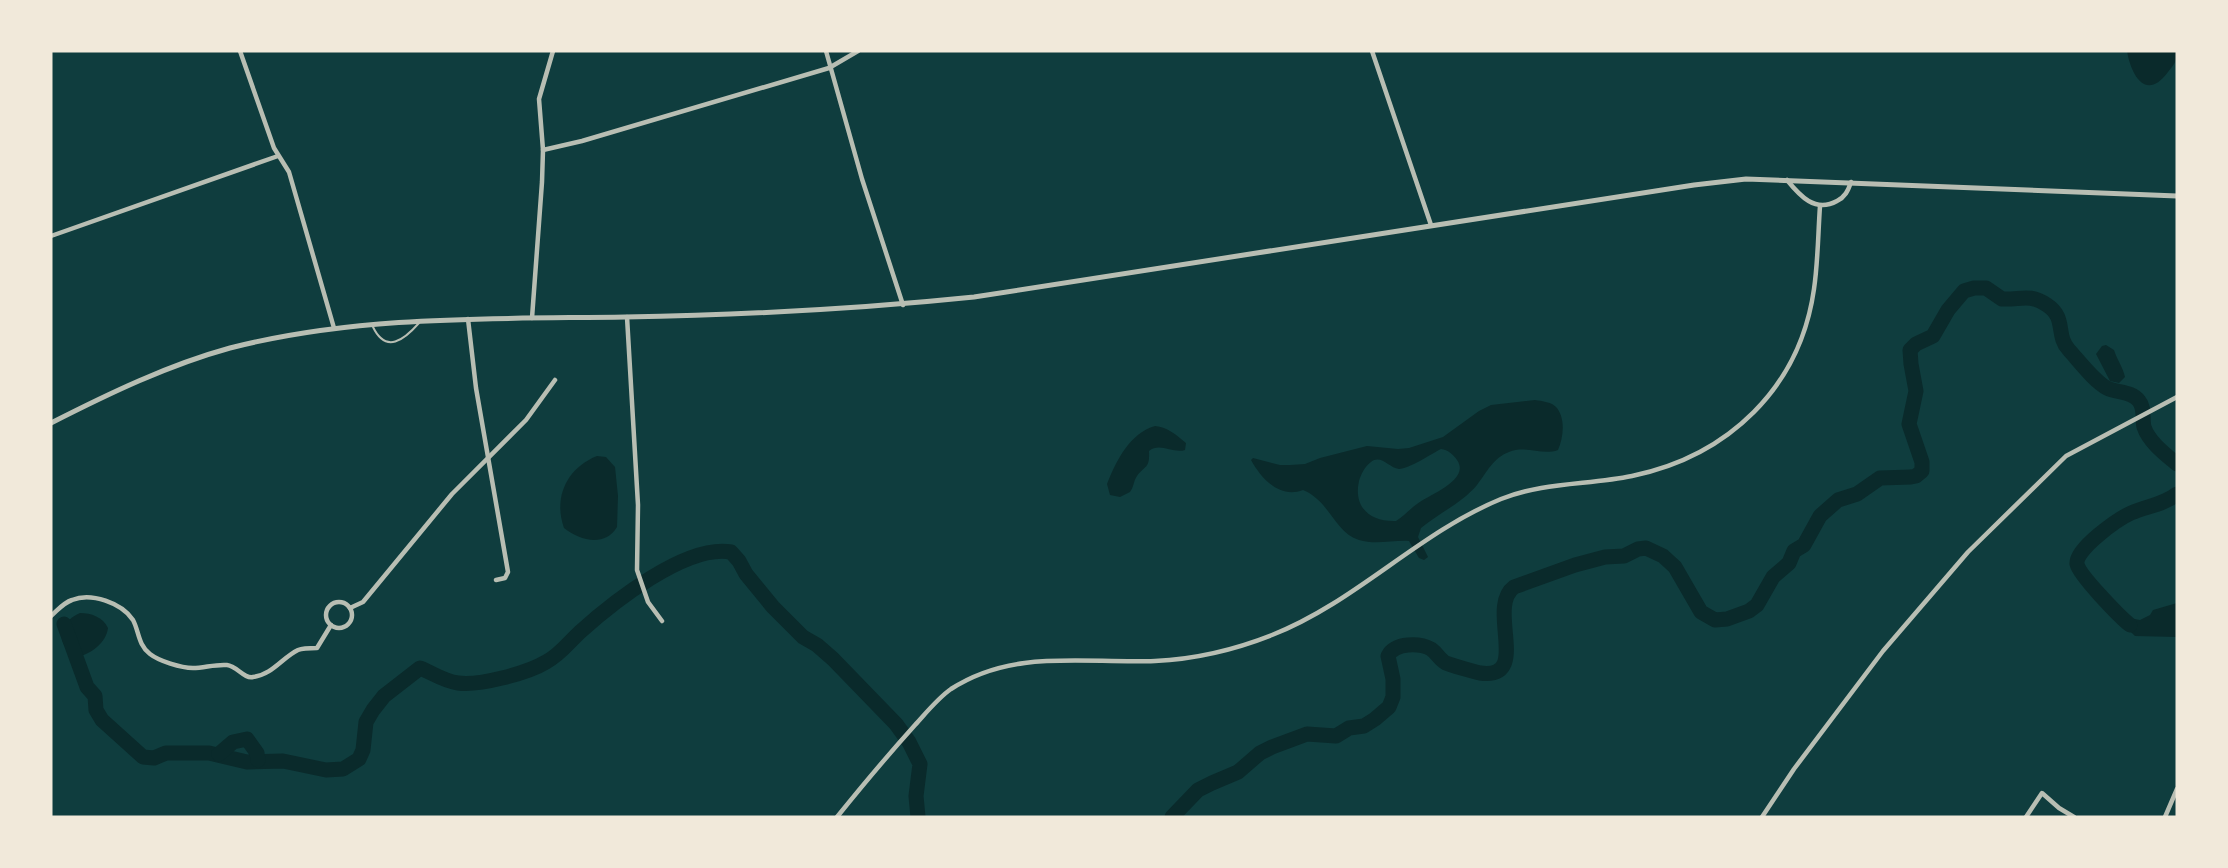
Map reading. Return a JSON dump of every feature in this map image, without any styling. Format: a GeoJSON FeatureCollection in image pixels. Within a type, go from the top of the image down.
{"type":"FeatureCollection","features":[{"type":"Feature","properties":{"kind":"street"},"geometry":{"type":"LineString","coordinates":[[240,51],[274,148],[289,172],[334,328]]}},
{"type":"Feature","properties":{"kind":"street"},"geometry":{"type":"LineString","coordinates":[[532,318],[542,182],[543,150],[539,100],[553,51]]}},
{"type":"Feature","properties":{"kind":"street"},"geometry":{"type":"LineString","coordinates":[[826,51],[829,68],[862,179],[903,305]]}},
{"type":"Feature","properties":{"kind":"street"},"geometry":{"type":"LineString","coordinates":[[543,150],[582,141],[829,68],[858,51]]}},
{"type":"Feature","properties":{"kind":"street"},"geometry":{"type":"LineString","coordinates":[[1372,51],[1431,225]]}},
{"type":"Feature","properties":{"kind":"street"},"geometry":{"type":"LineString","coordinates":[[51,236],[278,156]]}},
{"type":"Feature","properties":{"kind":"street"},"geometry":{"type":"LineString","coordinates":[[51,423],[148,377],[200,358],[258,342],[334,328],[468,319],[726,315],[903,305],[993,294],[1431,225],[1694,185],[1746,179],[2177,196]]}},
{"type":"Feature","properties":{"kind":"street"},"geometry":{"type":"LineString","coordinates":[[1787,180],[1798,194],[1820,206],[1830,205],[1842,198],[1851,182]]}},
{"type":"Feature","properties":{"kind":"street"},"geometry":{"type":"LineString","coordinates":[[837,817],[887,756],[949,691],[990,670],[1011,664],[1056,659],[1154,661],[1214,654],[1243,646],[1275,634],[1318,614],[1428,539],[1472,512],[1504,498],[1559,485],[1616,479],[1657,471],[1678,464],[1718,442],[1742,423],[1766,400],[1785,374],[1798,346],[1814,289],[1820,206]]}},
{"type":"Feature","properties":{"kind":"street"},"geometry":{"type":"LineString","coordinates":[[627,317],[638,505],[637,570],[648,602],[662,621]]}},
{"type":"Feature","properties":{"kind":"street"},"geometry":{"type":"LineString","coordinates":[[468,319],[476,388],[508,572],[506,578],[496,580]]}},
{"type":"Feature","properties":{"kind":"street"},"geometry":{"type":"LineString","coordinates":[[350,608],[363,602],[452,494],[526,420],[555,380]]}},
{"type":"Feature","properties":{"kind":"street"},"geometry":{"type":"LineString","coordinates":[[1762,817],[1794,769],[1883,650],[1968,552],[2060,461],[2080,447],[2177,397]]}},
{"type":"Feature","properties":{"kind":"street"},"geometry":{"type":"LineString","coordinates":[[51,616],[62,605],[72,599],[99,599],[125,611],[133,621],[143,648],[150,654],[191,668],[234,666],[247,676],[253,678],[273,669],[301,649],[317,648],[331,625]]}},
{"type":"Feature","properties":{"kind":"street"},"geometry":{"type":"LineString","coordinates":[[342,602],[350,608],[352,618],[350,622],[341,628],[331,625],[326,617],[326,612],[332,604],[342,602]]}},
{"type":"Feature","properties":{"kind":"street"},"geometry":{"type":"LineString","coordinates":[[2165,817],[2177,789]]}},
{"type":"Feature","properties":{"kind":"street"},"geometry":{"type":"LineString","coordinates":[[2026,817],[2042,793],[2059,808],[2074,817]]}},
{"type":"Feature","properties":{"kind":"lane"},"geometry":{"type":"LineString","coordinates":[[372,324],[381,339],[390,342],[398,341],[411,332],[421,321]]}},
{"type":"Feature","properties":{"kind":"water"},"geometry":{"type":"Polygon","coordinates":[[[2127,51],[2177,51],[2176,60],[2160,81],[2153,85],[2146,85],[2141,82],[2132,69],[2127,51]]]}},
{"type":"Feature","properties":{"kind":"water"},"geometry":{"type":"Polygon","coordinates":[[[2106,345],[2114,350],[2124,373],[2125,377],[2119,383],[2110,381],[2096,354],[2102,346],[2106,345]]]}},
{"type":"Feature","properties":{"kind":"water"},"geometry":{"type":"Polygon","coordinates":[[[1535,400],[1547,402],[1555,406],[1560,413],[1563,423],[1558,450],[1546,452],[1515,450],[1499,458],[1471,491],[1421,528],[1418,537],[1428,557],[1424,560],[1419,558],[1409,541],[1371,542],[1359,540],[1351,536],[1337,524],[1320,501],[1303,490],[1286,492],[1272,485],[1260,474],[1251,460],[1253,458],[1280,465],[1305,464],[1320,458],[1367,446],[1398,449],[1409,448],[1443,437],[1479,411],[1491,405],[1535,400]],[[1441,449],[1414,464],[1399,469],[1382,460],[1371,462],[1364,470],[1359,481],[1358,491],[1361,506],[1366,512],[1379,519],[1396,521],[1399,519],[1417,504],[1447,486],[1458,474],[1460,467],[1457,460],[1441,449]]]}},
{"type":"Feature","properties":{"kind":"water"},"geometry":{"type":"Polygon","coordinates":[[[1155,426],[1168,430],[1179,437],[1186,443],[1185,450],[1176,451],[1158,448],[1149,451],[1148,464],[1137,476],[1130,492],[1120,497],[1110,495],[1107,484],[1125,449],[1138,435],[1155,426]]]}},
{"type":"Feature","properties":{"kind":"water"},"geometry":{"type":"Polygon","coordinates":[[[597,456],[606,457],[615,467],[618,496],[617,527],[606,537],[592,540],[570,533],[564,528],[560,505],[565,485],[570,476],[587,461],[597,456]]]}},
{"type":"Feature","properties":{"kind":"water"},"geometry":{"type":"Polygon","coordinates":[[[2177,603],[2177,637],[2135,636],[2112,614],[2121,609],[2129,618],[2140,620],[2150,615],[2153,610],[2177,603]]]}},
{"type":"Feature","properties":{"kind":"water"},"geometry":{"type":"Polygon","coordinates":[[[80,613],[96,616],[108,628],[107,633],[97,647],[77,657],[65,646],[62,634],[67,622],[80,613]]]}},
{"type":"Feature","properties":{"kind":"waterway"},"geometry":{"type":"LineString","coordinates":[[1172,817],[1198,790],[1238,772],[1260,753],[1272,747],[1307,734],[1336,736],[1349,728],[1364,726],[1375,719],[1389,707],[1393,697],[1393,679],[1388,656],[1396,648],[1408,645],[1426,647],[1431,649],[1444,662],[1480,673],[1495,672],[1503,665],[1506,654],[1504,610],[1507,597],[1514,587],[1575,565],[1605,557],[1624,556],[1638,549],[1646,548],[1663,556],[1675,567],[1701,612],[1715,620],[1727,619],[1749,611],[1757,605],[1773,577],[1789,563],[1794,551],[1804,545],[1820,516],[1838,500],[1857,494],[1880,478],[1911,477],[1916,476],[1922,471],[1922,462],[1909,424],[1916,391],[1910,350],[1916,344],[1933,336],[1948,310],[1964,291],[1974,288],[1986,288],[2002,299],[2030,298],[2047,305],[2057,315],[2062,338],[2069,350],[2102,385],[2136,398],[2142,407],[2146,432],[2158,447],[2177,464]]}},
{"type":"Feature","properties":{"kind":"waterway"},"geometry":{"type":"LineString","coordinates":[[2130,625],[2109,605],[2085,577],[2077,564],[2078,558],[2098,535],[2117,521],[2131,513],[2161,503],[2177,494]]}},
{"type":"Feature","properties":{"kind":"waterway"},"geometry":{"type":"LineString","coordinates":[[64,624],[87,687],[95,696],[96,710],[102,720],[143,757],[154,758],[166,753],[209,753],[247,762],[283,761],[326,770],[343,769],[359,759],[363,750],[366,722],[373,710],[384,696],[420,668],[448,681],[458,683],[490,681],[528,670],[556,656],[580,632],[611,606],[651,578],[693,557],[713,552],[731,552],[773,607],[803,637],[817,645],[833,659],[896,724],[909,742],[920,764],[916,796],[918,817]]}},
{"type":"Feature","properties":{"kind":"waterway"},"geometry":{"type":"LineString","coordinates":[[219,754],[233,742],[247,739],[257,753],[258,760]]}}]}
